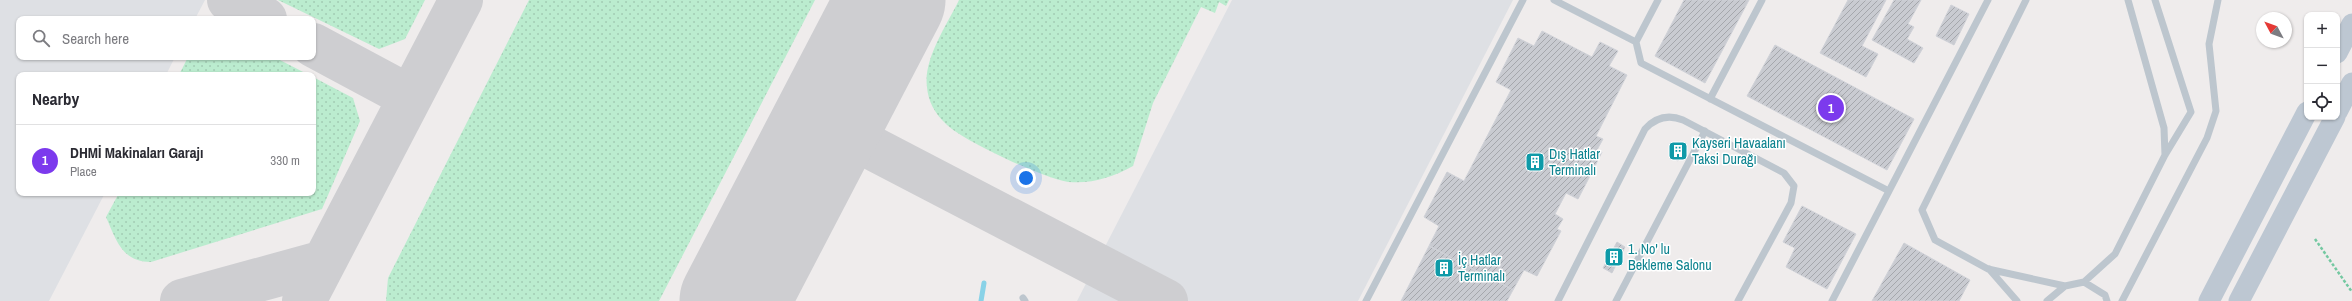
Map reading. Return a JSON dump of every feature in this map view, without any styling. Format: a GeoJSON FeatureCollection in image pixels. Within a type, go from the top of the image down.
{"type":"FeatureCollection","features":[{"type":"Feature","properties":{"kind":"main road"},"geometry":{"type":"LineString","coordinates":[[2340,48],[2352,24]]}},
{"type":"Feature","properties":{"kind":"main road"},"geometry":{"type":"LineString","coordinates":[[2340,106],[2352,83]]}},
{"type":"Feature","properties":{"kind":"main road"},"geometry":{"type":"LineString","coordinates":[[2209,301],[2304,118]]}},
{"type":"Feature","properties":{"kind":"main road"},"geometry":{"type":"LineString","coordinates":[[2239,301],[2333,120]]}},
{"type":"Feature","properties":{"kind":"lane"},"geometry":{"type":"LineString","coordinates":[[1366,301],[1523,0]]}},
{"type":"Feature","properties":{"kind":"lane"},"geometry":{"type":"LineString","coordinates":[[1554,0],[1636,42]]}},
{"type":"Feature","properties":{"kind":"lane"},"geometry":{"type":"LineString","coordinates":[[1658,0],[1636,42],[1641,63],[1889,191]]}},
{"type":"Feature","properties":{"kind":"lane"},"geometry":{"type":"LineString","coordinates":[[1710,99],[1762,0]]}},
{"type":"Feature","properties":{"kind":"lane"},"geometry":{"type":"LineString","coordinates":[[1832,301],[1988,0]]}},
{"type":"Feature","properties":{"kind":"lane"},"geometry":{"type":"LineString","coordinates":[[2026,0],[1922,210],[1935,240],[1988,269],[2065,286],[2084,282],[2115,254],[2165,155],[2191,112],[2155,0]]}},
{"type":"Feature","properties":{"kind":"lane"},"geometry":{"type":"LineString","coordinates":[[2128,0],[2164,128],[2165,155]]}},
{"type":"Feature","properties":{"kind":"lane"},"geometry":{"type":"LineString","coordinates":[[2122,301],[2207,138],[2216,111],[2209,44],[2218,0]]}},
{"type":"Feature","properties":{"kind":"lane"},"geometry":{"type":"LineString","coordinates":[[1558,301],[1645,129],[1657,119],[1671,116],[1705,131],[1784,173],[1794,186],[1791,203],[1738,301]]}},
{"type":"Feature","properties":{"kind":"lane"},"geometry":{"type":"LineString","coordinates":[[1616,301],[1705,131]]}},
{"type":"Feature","properties":{"kind":"lane"},"geometry":{"type":"LineString","coordinates":[[1988,269],[2017,301]]}},
{"type":"Feature","properties":{"kind":"lane"},"geometry":{"type":"LineString","coordinates":[[2084,282],[2105,295],[2107,301]]}},
{"type":"Feature","properties":{"kind":"lane"},"geometry":{"type":"LineString","coordinates":[[2047,301],[2065,286]]}},
{"type":"Feature","properties":{"kind":"path"},"geometry":{"type":"LineString","coordinates":[[2315,239],[2352,292]]}},
{"type":"Feature","properties":{"kind":"shaded area"},"geometry":{"type":"Polygon","coordinates":[[[0,0],[205,0],[197,16],[16,16],[16,60],[174,60],[168,72],[16,72],[16,196],[103,196],[49,301],[0,301],[0,0]]]}},
{"type":"Feature","properties":{"kind":"shaded area"},"geometry":{"type":"Polygon","coordinates":[[[1232,0],[1513,0],[1358,301],[1077,301],[1232,0]]]}},
{"type":"Feature","properties":{"kind":"green space"},"geometry":{"type":"Polygon","coordinates":[[[278,0],[425,0],[405,39],[379,49],[316,18],[316,16],[311,16],[278,0]]]}},
{"type":"Feature","properties":{"kind":"green space"},"geometry":{"type":"Polygon","coordinates":[[[529,0],[815,0],[659,301],[386,301],[388,278],[529,0]]]}},
{"type":"Feature","properties":{"kind":"green space"},"geometry":{"type":"Polygon","coordinates":[[[959,0],[1229,0],[1226,6],[1219,2],[1215,13],[1201,7],[1153,103],[1133,166],[1094,181],[1069,182],[1058,180],[1024,167],[968,140],[946,124],[935,112],[927,87],[929,65],[937,42],[959,0]]]}},
{"type":"Feature","properties":{"kind":"green space"},"geometry":{"type":"Polygon","coordinates":[[[186,60],[280,60],[303,72],[180,72],[186,60]]]}},
{"type":"Feature","properties":{"kind":"green space"},"geometry":{"type":"Polygon","coordinates":[[[316,79],[353,98],[360,121],[322,209],[151,262],[133,258],[121,248],[106,217],[117,196],[316,196],[316,79]]]}},
{"type":"Feature","properties":{"kind":"building"},"geometry":{"type":"Polygon","coordinates":[[[1684,0],[1749,0],[1705,83],[1655,56],[1684,0]]]}},
{"type":"Feature","properties":{"kind":"building"},"geometry":{"type":"Polygon","coordinates":[[[1848,0],[1886,0],[1862,46],[1878,54],[1866,77],[1820,53],[1848,0]]]}},
{"type":"Feature","properties":{"kind":"building"},"geometry":{"type":"Polygon","coordinates":[[[1894,0],[1921,0],[1908,24],[1914,27],[1907,39],[1923,48],[1914,63],[1872,40],[1894,0]]]}},
{"type":"Feature","properties":{"kind":"building"},"geometry":{"type":"Polygon","coordinates":[[[1951,5],[1969,14],[1954,45],[1936,36],[1951,5]]]}},
{"type":"Feature","properties":{"kind":"building","name":"Dış Hatlar Terminalı"},"geometry":{"type":"Polygon","coordinates":[[[1542,31],[1592,57],[1600,42],[1618,51],[1609,66],[1627,75],[1596,136],[1603,139],[1597,150],[1602,152],[1578,199],[1566,193],[1555,214],[1563,219],[1557,229],[1561,231],[1537,276],[1524,270],[1513,290],[1429,246],[1439,226],[1424,217],[1447,172],[1464,181],[1511,90],[1496,82],[1518,38],[1534,46],[1542,31]]]}},
{"type":"Feature","properties":{"kind":"building"},"geometry":{"type":"Polygon","coordinates":[[[1775,45],[1914,119],[1887,170],[1747,96],[1775,45]]]}},
{"type":"Feature","properties":{"kind":"building","name":"Kayseri Havaalanı Taksi Durağı"},"geometry":{"type":"Polygon","coordinates":[[[1678,142],[1686,146],[1678,161],[1670,156],[1678,142]]]}},
{"type":"Feature","properties":{"kind":"building"},"geometry":{"type":"Polygon","coordinates":[[[1802,206],[1856,234],[1827,289],[1786,267],[1795,248],[1783,242],[1802,206]]]}},
{"type":"Feature","properties":{"kind":"building","name":"1. No' lu Bekleme Salonu"},"geometry":{"type":"Polygon","coordinates":[[[1617,242],[1625,247],[1612,273],[1603,268],[1617,242]]]}},
{"type":"Feature","properties":{"kind":"building"},"geometry":{"type":"Polygon","coordinates":[[[1904,243],[1970,280],[1959,301],[1872,301],[1904,243]]]}},
{"type":"Feature","properties":{"kind":"building","name":"İç Hatlar Terminalı"},"geometry":{"type":"Polygon","coordinates":[[[1429,246],[1513,290],[1507,301],[1401,301],[1429,246]]]}},
{"type":"Feature","properties":{"kind":"waterway"},"geometry":{"type":"LineString","coordinates":[[981,301],[984,283]]}},
{"type":"Feature","properties":{"kind":"taxiway"},"geometry":{"type":"LineString","coordinates":[[229,0],[259,16]]}},
{"type":"Feature","properties":{"kind":"taxiway"},"geometry":{"type":"LineString","coordinates":[[304,301],[461,0]]}},
{"type":"Feature","properties":{"kind":"taxiway"},"geometry":{"type":"LineString","coordinates":[[316,47],[410,97]]}},
{"type":"Feature","properties":{"kind":"taxiway"},"geometry":{"type":"LineString","coordinates":[[826,124],[1166,301]]}},
{"type":"Feature","properties":{"kind":"taxiway"},"geometry":{"type":"LineString","coordinates":[[182,301],[324,262]]}},
{"type":"Feature","properties":{"kind":"runway"},"geometry":{"type":"LineString","coordinates":[[734,301],[891,0]]}},
{"type":"Feature","properties":{"kind":"place","name":"DHMİ Makinaları Garajı"},"geometry":{"type":"Point","coordinates":[1831,108]}},
{"type":"Feature","properties":{"kind":"place","name":"Kayseri Havaalanı Taksi Durağı"},"geometry":{"type":"Point","coordinates":[1678,151]}},
{"type":"Feature","properties":{"kind":"place","name":"Dış Hatlar Terminalı"},"geometry":{"type":"Point","coordinates":[1535,162]}},
{"type":"Feature","properties":{"kind":"place","name":"1. No' lu Bekleme Salonu"},"geometry":{"type":"Point","coordinates":[1614,257]}},
{"type":"Feature","properties":{"kind":"place","name":"İç Hatlar Terminalı"},"geometry":{"type":"Point","coordinates":[1444,268]}}]}
